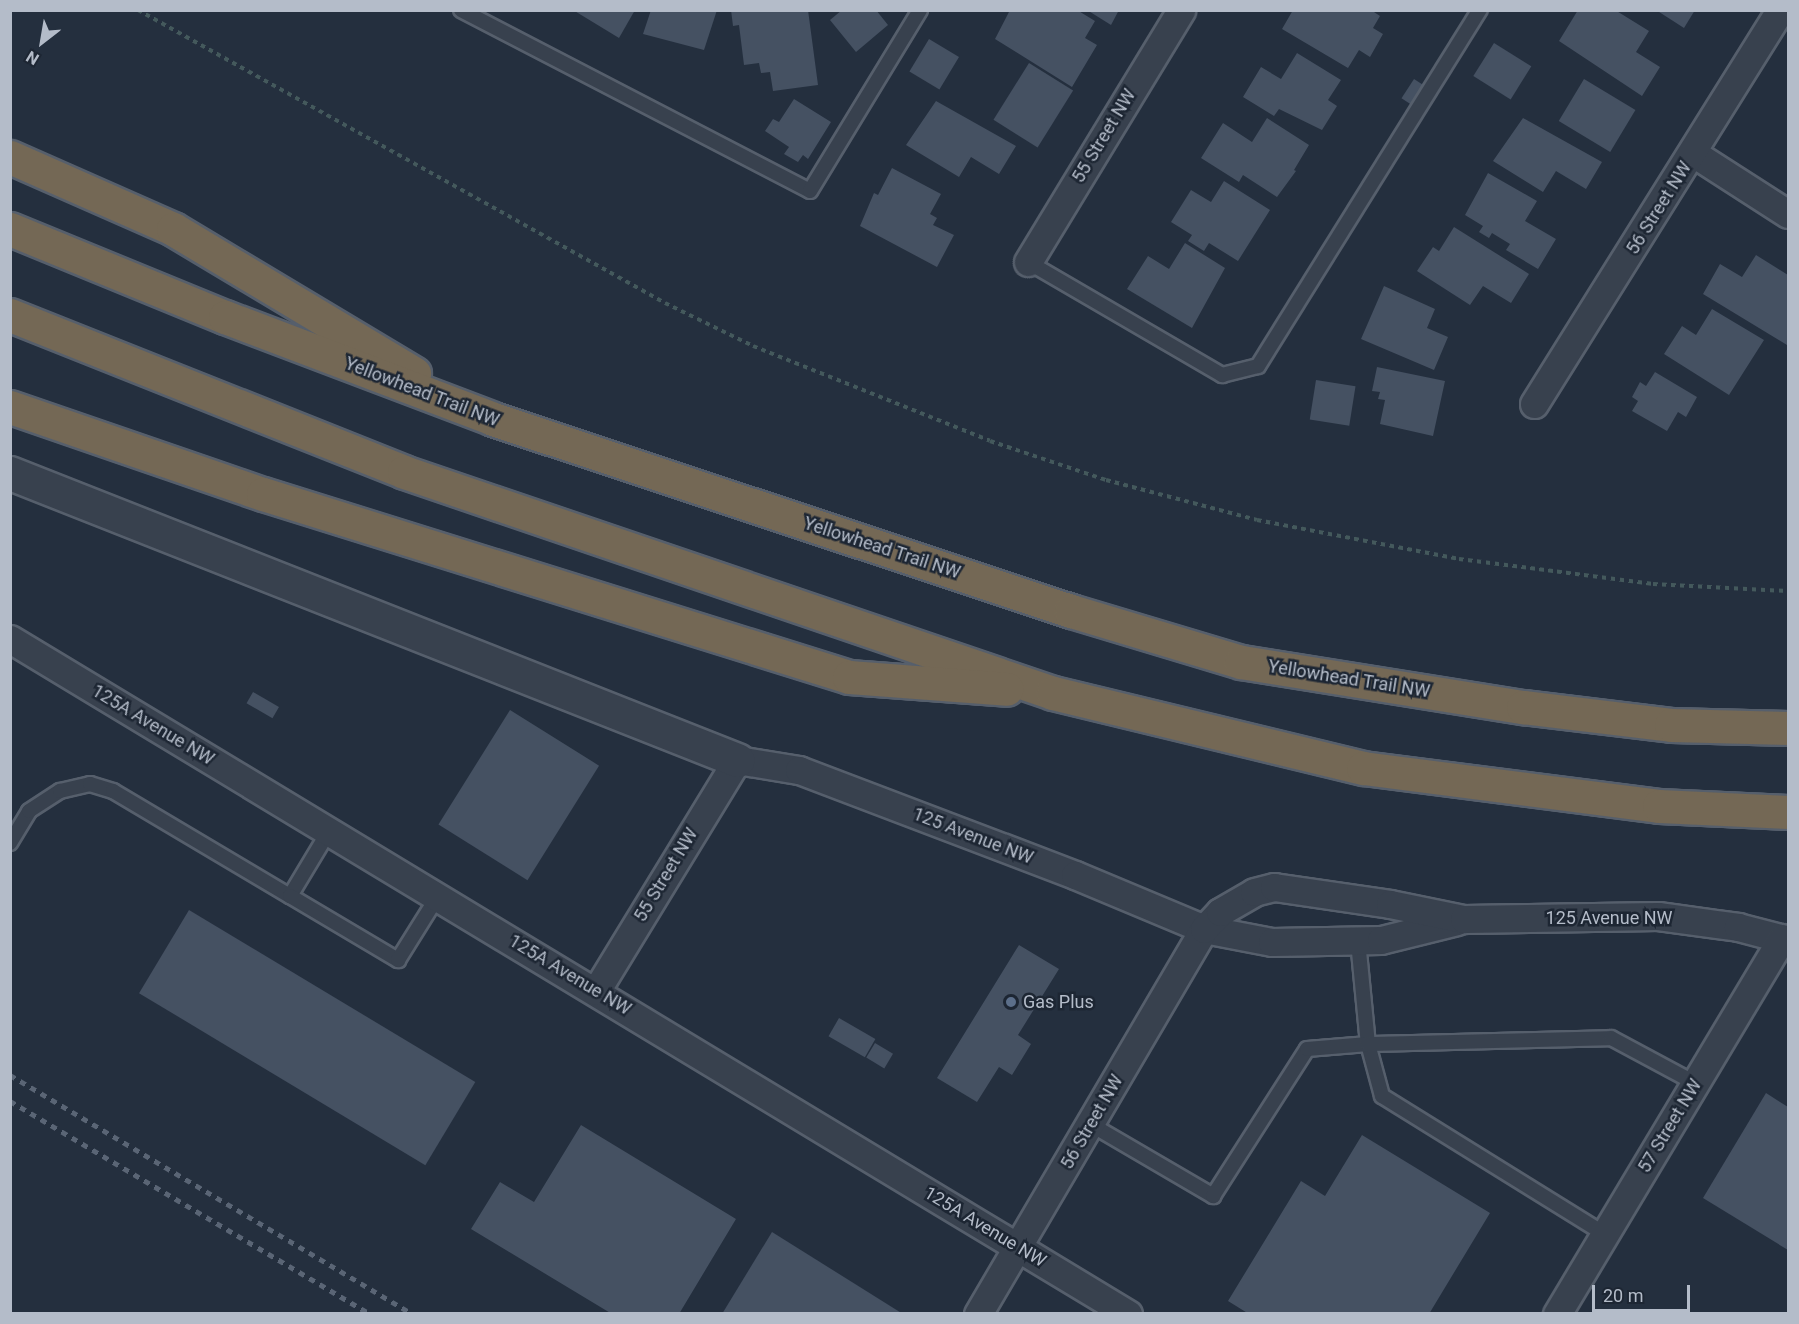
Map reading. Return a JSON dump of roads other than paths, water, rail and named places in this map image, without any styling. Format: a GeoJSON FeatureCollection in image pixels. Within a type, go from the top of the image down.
{"type":"FeatureCollection","features":[{"type":"Feature","properties":{"kind":"highway"},"geometry":{"type":"LineString","coordinates":[[10,157],[172,230],[493,419]]}},
{"type":"Feature","properties":{"kind":"highway","name":"Yellowhead Trail NW"},"geometry":{"type":"LineString","coordinates":[[10,229],[225,317],[493,419],[1071,611],[1241,662],[1522,707],[1660,724],[1788,728]]}},
{"type":"Feature","properties":{"kind":"highway"},"geometry":{"type":"LineString","coordinates":[[10,315],[404,472],[1053,693],[1364,768],[1659,806],[1788,812]]}},
{"type":"Feature","properties":{"kind":"highway"},"geometry":{"type":"LineString","coordinates":[[10,407],[263,494],[849,677],[1053,693]]}},
{"type":"Feature","properties":{"kind":"street","name":"55 Street NW"},"geometry":{"type":"LineString","coordinates":[[1028,262],[1181,10]]}},
{"type":"Feature","properties":{"kind":"street","name":"56 Street NW"},"geometry":{"type":"LineString","coordinates":[[1534,404],[1693,153],[1780,10]]}},
{"type":"Feature","properties":{"kind":"street"},"geometry":{"type":"LineString","coordinates":[[1693,153],[1788,214]]}},
{"type":"Feature","properties":{"kind":"street"},"geometry":{"type":"LineString","coordinates":[[10,473],[737,760]]}},
{"type":"Feature","properties":{"kind":"street","name":"125A Avenue NW"},"geometry":{"type":"LineString","coordinates":[[10,639],[1128,1314]]}},
{"type":"Feature","properties":{"kind":"street","name":"55 Street NW"},"geometry":{"type":"LineString","coordinates":[[596,991],[737,760]]}},
{"type":"Feature","properties":{"kind":"street","name":"125 Avenue NW"},"geometry":{"type":"LineString","coordinates":[[737,760],[799,770],[1075,875],[1204,929],[1272,942],[1358,941],[1380,940],[1464,919]]}},
{"type":"Feature","properties":{"kind":"street","name":"125 Avenue NW"},"geometry":{"type":"LineString","coordinates":[[1204,929],[1238,899],[1274,887],[1390,904],[1464,919],[1658,916],[1785,939]]}},
{"type":"Feature","properties":{"kind":"street","name":"56 Street NW"},"geometry":{"type":"LineString","coordinates":[[978,1314],[1204,929]]}},
{"type":"Feature","properties":{"kind":"street","name":"57 Street NW"},"geometry":{"type":"LineString","coordinates":[[1557,1314],[1695,1083],[1785,939]]}},
{"type":"Feature","properties":{"kind":"lane"},"geometry":{"type":"LineString","coordinates":[[461,10],[810,191],[920,10]]}},
{"type":"Feature","properties":{"kind":"lane"},"geometry":{"type":"LineString","coordinates":[[1028,262],[1222,375],[1258,366],[1480,10]]}},
{"type":"Feature","properties":{"kind":"lane"},"geometry":{"type":"LineString","coordinates":[[10,843],[29,811],[60,791],[90,784],[113,791],[398,960],[438,896]]}},
{"type":"Feature","properties":{"kind":"lane"},"geometry":{"type":"LineString","coordinates":[[290,896],[329,831]]}},
{"type":"Feature","properties":{"kind":"lane"},"geometry":{"type":"LineString","coordinates":[[1358,941],[1368,1044],[1382,1096],[1605,1234]]}},
{"type":"Feature","properties":{"kind":"lane"},"geometry":{"type":"LineString","coordinates":[[1090,1124],[1213,1196],[1307,1050],[1368,1044],[1611,1038],[1695,1083]]}},
{"type":"Feature","properties":{"kind":"railway"},"geometry":{"type":"LineString","coordinates":[[10,1075],[413,1314]]}},
{"type":"Feature","properties":{"kind":"railway"},"geometry":{"type":"LineString","coordinates":[[10,1101],[370,1314]]}},
{"type":"Feature","properties":{"kind":"place","name":"Gas Plus"},"geometry":{"type":"Point","coordinates":[1011,1002]}}]}
